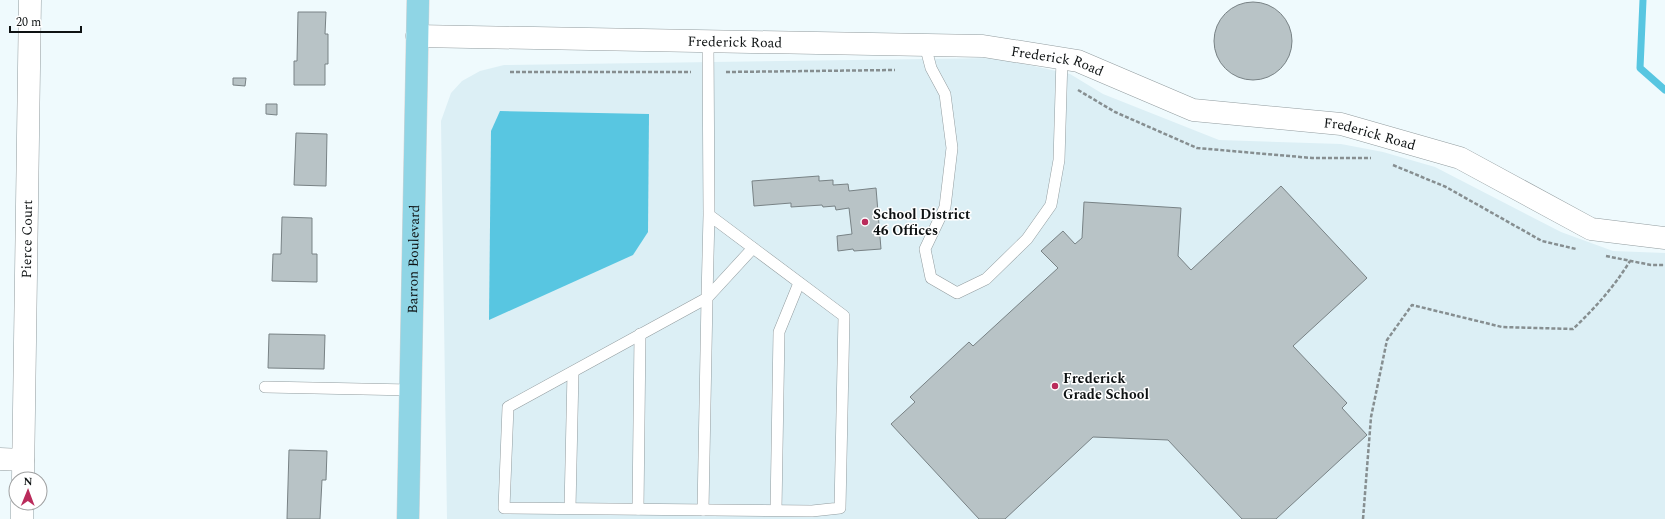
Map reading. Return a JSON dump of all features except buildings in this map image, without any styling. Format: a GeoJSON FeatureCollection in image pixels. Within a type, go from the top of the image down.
{"type":"FeatureCollection","features":[{"type":"Feature","properties":{"kind":"main road","name":"Barron Boulevard"},"geometry":{"type":"LineString","coordinates":[[408,519],[418,0]]}},
{"type":"Feature","properties":{"kind":"street","name":"Pierce Court"},"geometry":{"type":"LineString","coordinates":[[23,469],[30,0]]}},
{"type":"Feature","properties":{"kind":"street","name":"Frederick Road"},"geometry":{"type":"LineString","coordinates":[[417,36],[983,46],[1062,58],[1078,61],[1193,110],[1341,124],[1460,158],[1591,229],[1665,238]]}},
{"type":"Feature","properties":{"kind":"street"},"geometry":{"type":"LineString","coordinates":[[0,459],[23,469]]}},
{"type":"Feature","properties":{"kind":"lane"},"geometry":{"type":"LineString","coordinates":[[703,510],[706,298],[709,215],[708,42]]}},
{"type":"Feature","properties":{"kind":"lane"},"geometry":{"type":"LineString","coordinates":[[925,45],[931,68],[945,94],[952,148],[944,206],[925,249],[931,278],[956,293],[986,279],[1027,239],[1051,205],[1059,160],[1062,58]]}},
{"type":"Feature","properties":{"kind":"lane"},"geometry":{"type":"LineString","coordinates":[[709,215],[844,316],[840,508],[812,511],[504,508],[508,407],[706,298],[753,248]]}},
{"type":"Feature","properties":{"kind":"lane"},"geometry":{"type":"LineString","coordinates":[[776,510],[779,332],[800,283]]}},
{"type":"Feature","properties":{"kind":"lane"},"geometry":{"type":"LineString","coordinates":[[638,509],[640,334]]}},
{"type":"Feature","properties":{"kind":"lane"},"geometry":{"type":"LineString","coordinates":[[570,508],[573,372]]}},
{"type":"Feature","properties":{"kind":"lane"},"geometry":{"type":"LineString","coordinates":[[265,387],[411,390]]}},
{"type":"Feature","properties":{"kind":"path"},"geometry":{"type":"LineString","coordinates":[[510,72],[849,71],[931,68]]}},
{"type":"Feature","properties":{"kind":"path"},"geometry":{"type":"LineString","coordinates":[[1062,80],[1115,112],[1197,148],[1312,158],[1377,158]]}},
{"type":"Feature","properties":{"kind":"path"},"geometry":{"type":"LineString","coordinates":[[1391,164],[1446,187],[1542,241],[1581,250]]}},
{"type":"Feature","properties":{"kind":"path"},"geometry":{"type":"LineString","coordinates":[[1604,256],[1651,265],[1665,265]]}},
{"type":"Feature","properties":{"kind":"path"},"geometry":{"type":"LineString","coordinates":[[1363,519],[1370,417],[1386,340],[1412,305],[1502,327],[1573,329],[1597,306],[1630,261]]}},
{"type":"Feature","properties":{"kind":"shaded area","name":"Frederick Grade School"},"geometry":{"type":"Polygon","coordinates":[[[997,58],[1070,74],[1103,94],[1219,140],[1341,144],[1383,152],[1435,167],[1561,232],[1613,251],[1665,253],[1665,519],[447,519],[441,121],[451,93],[462,81],[480,71],[504,65],[997,58]]]}},
{"type":"Feature","properties":{"kind":"water"},"geometry":{"type":"Polygon","coordinates":[[[500,111],[649,114],[648,232],[633,255],[489,320],[491,131],[500,111]]]}},
{"type":"Feature","properties":{"kind":"waterway"},"geometry":{"type":"LineString","coordinates":[[1643,0],[1640,68],[1665,90]]}},
{"type":"Feature","properties":{"kind":"place","name":"School District 46 Offices"},"geometry":{"type":"Point","coordinates":[865,222]}},
{"type":"Feature","properties":{"kind":"place","name":"Frederick Grade School"},"geometry":{"type":"Point","coordinates":[1055,386]}}]}
